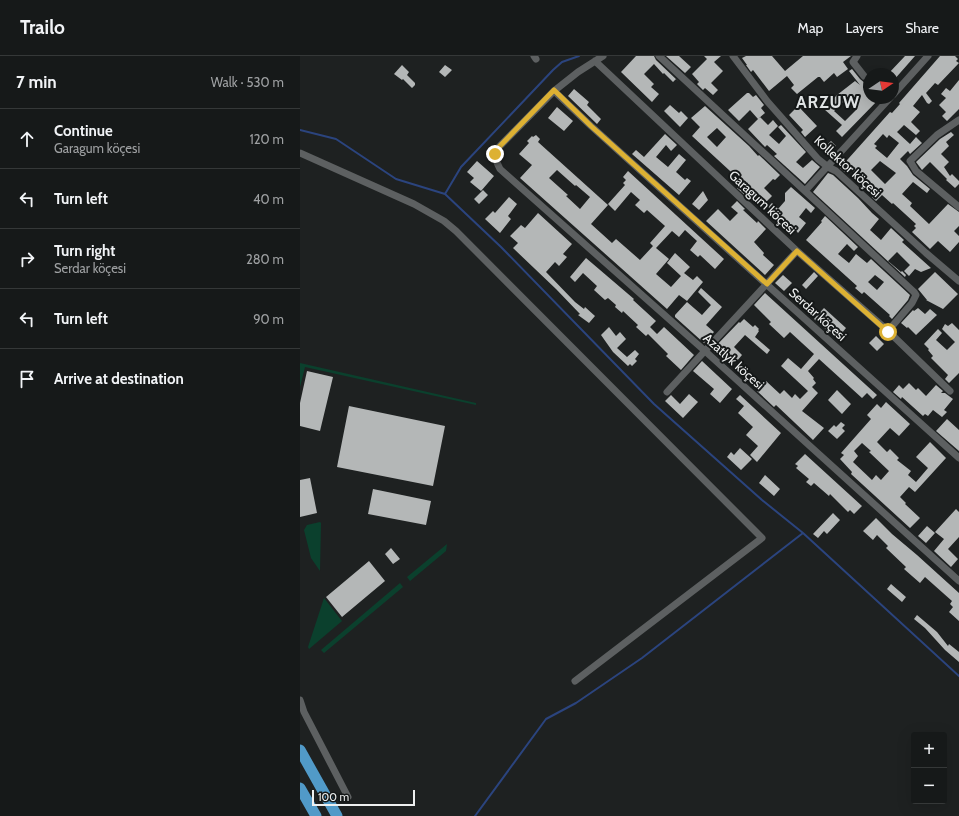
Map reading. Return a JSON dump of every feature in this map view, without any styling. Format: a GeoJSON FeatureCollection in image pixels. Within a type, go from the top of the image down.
{"type":"FeatureCollection","features":[{"type":"Feature","properties":{"kind":"highway"},"geometry":{"type":"LineString","coordinates":[[300,750],[337,816]]}},
{"type":"Feature","properties":{"kind":"highway"},"geometry":{"type":"LineString","coordinates":[[300,788],[316,816]]}},
{"type":"Feature","properties":{"kind":"street"},"geometry":{"type":"LineString","coordinates":[[554,90],[572,76],[603,56]]}},
{"type":"Feature","properties":{"kind":"street"},"geometry":{"type":"LineString","coordinates":[[659,56],[914,292],[916,295],[912,303],[888,332]]}},
{"type":"Feature","properties":{"kind":"street","name":"Kollektor köçesi"},"geometry":{"type":"LineString","coordinates":[[733,56],[767,100],[818,159],[836,171],[926,254],[959,281]]}},
{"type":"Feature","properties":{"kind":"street"},"geometry":{"type":"LineString","coordinates":[[857,56],[853,62],[863,75]]}},
{"type":"Feature","properties":{"kind":"street"},"geometry":{"type":"LineString","coordinates":[[899,88],[928,56]]}},
{"type":"Feature","properties":{"kind":"street","name":"Garagum köçesi"},"geometry":{"type":"LineString","coordinates":[[595,61],[797,251],[888,332],[950,391]]}},
{"type":"Feature","properties":{"kind":"street","name":"Azatlyk köçesi"},"geometry":{"type":"LineString","coordinates":[[554,90],[497,149],[495,159],[500,169],[705,351],[959,581]]}},
{"type":"Feature","properties":{"kind":"street","name":"Serdar köçesi"},"geometry":{"type":"LineString","coordinates":[[554,90],[597,131],[959,458]]}},
{"type":"Feature","properties":{"kind":"street"},"geometry":{"type":"LineString","coordinates":[[805,191],[885,104]]}},
{"type":"Feature","properties":{"kind":"street"},"geometry":{"type":"LineString","coordinates":[[959,120],[937,135],[910,161],[916,171],[959,207]]}},
{"type":"Feature","properties":{"kind":"street"},"geometry":{"type":"LineString","coordinates":[[300,153],[414,204],[444,221],[456,231],[762,538],[575,681]]}},
{"type":"Feature","properties":{"kind":"street"},"geometry":{"type":"LineString","coordinates":[[667,392],[797,251]]}},
{"type":"Feature","properties":{"kind":"street"},"geometry":{"type":"LineString","coordinates":[[300,700],[304,712],[348,797]]}},
{"type":"Feature","properties":{"kind":"green space"},"geometry":{"type":"Polygon","coordinates":[[[300,363],[476,403],[476,405],[305,367],[300,387],[300,363]]]}},
{"type":"Feature","properties":{"kind":"green space"},"geometry":{"type":"Polygon","coordinates":[[[320,522],[320,571],[311,558],[304,530],[307,525],[320,522]]]}},
{"type":"Feature","properties":{"kind":"green space"},"geometry":{"type":"Polygon","coordinates":[[[447,544],[446,551],[410,581],[407,577],[447,544]]]}},
{"type":"Feature","properties":{"kind":"green space"},"geometry":{"type":"Polygon","coordinates":[[[400,583],[403,587],[324,653],[321,650],[400,583]]]}},
{"type":"Feature","properties":{"kind":"green space"},"geometry":{"type":"Polygon","coordinates":[[[324,598],[342,621],[309,649],[308,647],[324,598]]]}},
{"type":"Feature","properties":{"kind":"building"},"geometry":{"type":"Polygon","coordinates":[[[636,56],[654,56],[656,60],[676,79],[673,82],[654,64],[644,74],[654,84],[651,87],[659,94],[652,102],[621,72],[636,56]]]}},
{"type":"Feature","properties":{"kind":"building"},"geometry":{"type":"Polygon","coordinates":[[[666,56],[679,56],[691,67],[685,73],[666,56]]]}},
{"type":"Feature","properties":{"kind":"building"},"geometry":{"type":"Polygon","coordinates":[[[704,56],[721,56],[714,62],[723,71],[711,83],[718,90],[713,95],[705,88],[703,90],[697,84],[699,82],[692,74],[707,59],[704,56]]]}},
{"type":"Feature","properties":{"kind":"building"},"geometry":{"type":"Polygon","coordinates":[[[746,56],[772,56],[785,71],[803,56],[851,56],[843,62],[848,69],[837,77],[834,73],[824,82],[820,77],[818,77],[797,94],[791,88],[794,85],[787,76],[769,91],[753,70],[751,72],[746,65],[742,58],[746,56]]]}},
{"type":"Feature","properties":{"kind":"building"},"geometry":{"type":"Polygon","coordinates":[[[905,56],[915,56],[899,74],[899,68],[894,68],[905,56]]]}},
{"type":"Feature","properties":{"kind":"building"},"geometry":{"type":"Polygon","coordinates":[[[940,56],[955,56],[958,59],[956,61],[959,63],[938,85],[935,83],[926,93],[932,101],[929,104],[927,103],[922,95],[913,106],[920,112],[911,122],[920,131],[916,135],[904,125],[897,132],[910,144],[916,137],[922,143],[910,154],[908,151],[900,159],[913,175],[930,189],[927,193],[913,182],[902,194],[912,203],[910,206],[929,224],[948,204],[959,212],[959,226],[954,231],[959,236],[959,242],[950,252],[938,241],[930,249],[912,232],[916,228],[914,226],[916,224],[893,203],[892,204],[882,195],[876,201],[872,197],[878,190],[864,177],[862,180],[851,169],[847,174],[840,168],[890,112],[892,113],[900,104],[899,103],[940,56]],[[883,134],[874,144],[877,146],[875,148],[887,158],[899,143],[889,135],[887,138],[883,134]],[[880,161],[871,170],[885,184],[896,173],[880,161]]]}},
{"type":"Feature","properties":{"kind":"building"},"geometry":{"type":"Polygon","coordinates":[[[402,65],[409,72],[407,75],[415,83],[412,88],[403,79],[402,80],[394,74],[402,65]]]}},
{"type":"Feature","properties":{"kind":"building"},"geometry":{"type":"Polygon","coordinates":[[[445,65],[452,70],[445,77],[439,72],[445,65]]]}},
{"type":"Feature","properties":{"kind":"building"},"geometry":{"type":"Polygon","coordinates":[[[852,69],[863,82],[863,104],[874,104],[842,137],[836,131],[842,125],[824,109],[837,95],[855,81],[860,85],[849,71],[852,69]],[[847,98],[834,111],[845,121],[857,109],[847,98]]]}},
{"type":"Feature","properties":{"kind":"building"},"geometry":{"type":"Polygon","coordinates":[[[959,80],[959,109],[947,121],[942,116],[946,112],[939,105],[946,98],[941,94],[946,88],[950,91],[959,80]]]}},
{"type":"Feature","properties":{"kind":"building"},"geometry":{"type":"Polygon","coordinates":[[[574,89],[589,102],[587,105],[601,119],[597,124],[568,96],[574,89]]]}},
{"type":"Feature","properties":{"kind":"building"},"geometry":{"type":"Polygon","coordinates":[[[747,93],[753,97],[756,95],[764,105],[761,108],[765,113],[758,119],[750,110],[739,121],[728,110],[747,93]]]}},
{"type":"Feature","properties":{"kind":"building"},"geometry":{"type":"Polygon","coordinates":[[[670,105],[679,113],[681,111],[688,118],[680,127],[664,111],[670,105]]]}},
{"type":"Feature","properties":{"kind":"building"},"geometry":{"type":"Polygon","coordinates":[[[705,106],[780,175],[775,180],[773,179],[764,188],[772,196],[765,203],[759,197],[755,201],[751,201],[737,188],[742,182],[692,136],[700,127],[691,118],[705,106]],[[717,128],[707,137],[717,147],[726,137],[717,128]]]}},
{"type":"Feature","properties":{"kind":"building"},"geometry":{"type":"Polygon","coordinates":[[[798,106],[817,126],[805,137],[801,132],[803,130],[789,115],[798,106]]]}},
{"type":"Feature","properties":{"kind":"building"},"geometry":{"type":"Polygon","coordinates":[[[557,107],[573,121],[564,131],[548,118],[557,107]]]}},
{"type":"Feature","properties":{"kind":"building"},"geometry":{"type":"Polygon","coordinates":[[[760,117],[768,125],[773,120],[778,126],[769,135],[779,144],[786,136],[778,127],[781,125],[806,152],[796,162],[803,168],[812,160],[820,167],[805,184],[774,156],[777,154],[767,145],[765,147],[748,129],[760,117]]]}},
{"type":"Feature","properties":{"kind":"building"},"geometry":{"type":"Polygon","coordinates":[[[951,132],[954,135],[946,142],[949,146],[941,154],[949,162],[944,167],[950,176],[952,174],[959,181],[959,184],[955,188],[930,162],[922,170],[916,162],[940,139],[951,132]]]}},
{"type":"Feature","properties":{"kind":"building"},"geometry":{"type":"Polygon","coordinates":[[[665,134],[677,145],[671,151],[666,145],[656,157],[668,167],[679,154],[686,160],[676,172],[685,180],[687,178],[691,181],[679,195],[632,154],[636,150],[644,157],[665,134]]]}},
{"type":"Feature","properties":{"kind":"building"},"geometry":{"type":"Polygon","coordinates":[[[536,135],[540,139],[538,142],[608,205],[591,224],[612,243],[616,239],[640,260],[653,246],[650,243],[665,226],[647,210],[644,213],[635,205],[640,200],[631,192],[615,211],[608,204],[625,185],[623,183],[626,180],[623,177],[628,171],[724,259],[715,269],[700,255],[698,257],[690,250],[697,241],[685,230],[679,237],[672,231],[656,248],[669,259],[656,274],[671,287],[681,276],[667,263],[675,253],[690,267],[684,273],[693,280],[697,276],[703,282],[687,301],[679,295],[667,309],[520,178],[532,165],[519,154],[529,143],[527,141],[532,136],[533,137],[536,135]],[[557,170],[549,178],[568,195],[566,196],[580,209],[590,197],[576,185],[575,186],[557,170]]]}},
{"type":"Feature","properties":{"kind":"building"},"geometry":{"type":"Polygon","coordinates":[[[831,141],[836,146],[828,154],[823,149],[831,141]]]}},
{"type":"Feature","properties":{"kind":"building"},"geometry":{"type":"Polygon","coordinates":[[[477,161],[494,176],[481,191],[470,182],[474,178],[467,172],[477,161]]]}},
{"type":"Feature","properties":{"kind":"building"},"geometry":{"type":"Polygon","coordinates":[[[828,173],[833,175],[879,219],[870,230],[881,240],[891,228],[904,240],[902,242],[931,268],[921,272],[915,269],[909,276],[904,271],[910,265],[897,252],[888,261],[901,272],[902,271],[906,275],[905,277],[813,192],[828,173]]]}},
{"type":"Feature","properties":{"kind":"building"},"geometry":{"type":"Polygon","coordinates":[[[791,187],[815,208],[811,213],[806,208],[799,217],[806,223],[798,233],[795,229],[792,233],[783,226],[785,224],[768,207],[772,203],[778,209],[785,201],[785,193],[791,187]]]}},
{"type":"Feature","properties":{"kind":"building"},"geometry":{"type":"Polygon","coordinates":[[[483,190],[488,195],[479,204],[474,199],[483,190]]]}},
{"type":"Feature","properties":{"kind":"building"},"geometry":{"type":"Polygon","coordinates":[[[703,191],[708,200],[699,210],[692,204],[703,191]]]}},
{"type":"Feature","properties":{"kind":"building"},"geometry":{"type":"Polygon","coordinates":[[[509,197],[517,204],[508,216],[511,219],[500,233],[485,219],[493,211],[495,213],[509,197]]]}},
{"type":"Feature","properties":{"kind":"building"},"geometry":{"type":"Polygon","coordinates":[[[737,201],[745,209],[743,210],[766,229],[754,242],[764,253],[763,255],[774,265],[765,275],[706,221],[718,209],[730,221],[738,213],[731,207],[737,201]]]}},
{"type":"Feature","properties":{"kind":"building"},"geometry":{"type":"Polygon","coordinates":[[[538,213],[572,244],[563,254],[567,257],[559,266],[555,262],[546,272],[575,302],[584,309],[585,307],[595,316],[589,323],[578,315],[580,314],[556,289],[513,248],[518,243],[510,236],[521,225],[525,228],[538,213]]]}},
{"type":"Feature","properties":{"kind":"building"},"geometry":{"type":"Polygon","coordinates":[[[825,216],[858,247],[854,251],[847,244],[838,254],[849,263],[856,254],[867,263],[871,259],[910,295],[908,300],[892,319],[889,316],[890,315],[864,292],[862,294],[855,288],[857,286],[806,240],[822,222],[821,221],[825,216]],[[875,275],[868,282],[877,290],[884,282],[875,275]]]}},
{"type":"Feature","properties":{"kind":"building"},"geometry":{"type":"Polygon","coordinates":[[[586,258],[634,299],[633,300],[656,321],[650,327],[657,334],[664,327],[694,355],[681,370],[666,356],[668,354],[648,334],[646,336],[636,327],[638,325],[623,311],[622,313],[608,298],[605,300],[594,290],[597,286],[583,273],[575,282],[570,277],[586,258]]]}},
{"type":"Feature","properties":{"kind":"building"},"geometry":{"type":"Polygon","coordinates":[[[814,272],[818,276],[806,289],[802,285],[814,272]]]}},
{"type":"Feature","properties":{"kind":"building"},"geometry":{"type":"Polygon","coordinates":[[[935,272],[958,294],[943,309],[926,300],[918,289],[935,272]]]}},
{"type":"Feature","properties":{"kind":"building"},"geometry":{"type":"Polygon","coordinates":[[[783,275],[792,283],[784,291],[775,283],[783,275]]]}},
{"type":"Feature","properties":{"kind":"building"},"geometry":{"type":"Polygon","coordinates":[[[701,288],[722,307],[706,325],[714,332],[704,343],[675,317],[675,315],[687,302],[702,315],[711,305],[698,292],[701,288]]]}},
{"type":"Feature","properties":{"kind":"building"},"geometry":{"type":"Polygon","coordinates":[[[765,293],[877,395],[873,399],[867,393],[862,398],[819,359],[808,371],[816,383],[812,387],[818,393],[802,411],[824,428],[813,440],[776,405],[774,407],[757,391],[766,381],[780,394],[784,390],[792,398],[795,394],[800,399],[808,391],[781,366],[788,358],[801,369],[814,354],[790,332],[784,338],[769,324],[771,322],[754,305],[765,293]]]}},
{"type":"Feature","properties":{"kind":"building"},"geometry":{"type":"Polygon","coordinates":[[[824,308],[846,328],[837,339],[814,319],[824,308]]]}},
{"type":"Feature","properties":{"kind":"building"},"geometry":{"type":"Polygon","coordinates":[[[918,308],[925,314],[930,309],[937,315],[916,335],[908,327],[907,328],[901,323],[913,310],[914,311],[918,308]]]}},
{"type":"Feature","properties":{"kind":"building"},"geometry":{"type":"Polygon","coordinates":[[[744,319],[753,327],[755,325],[759,329],[755,337],[770,350],[767,354],[745,335],[734,347],[742,355],[736,362],[727,354],[722,359],[712,350],[739,322],[740,323],[744,319]]]}},
{"type":"Feature","properties":{"kind":"building"},"geometry":{"type":"Polygon","coordinates":[[[952,323],[959,330],[959,373],[949,383],[945,379],[948,375],[931,358],[933,356],[924,344],[938,329],[942,333],[936,340],[947,350],[955,342],[942,329],[945,324],[948,326],[952,323]]]}},
{"type":"Feature","properties":{"kind":"building"},"geometry":{"type":"Polygon","coordinates":[[[609,327],[616,336],[620,332],[626,339],[617,348],[627,357],[635,350],[639,354],[635,359],[637,361],[632,366],[630,364],[628,366],[613,352],[601,335],[609,327]]]}},
{"type":"Feature","properties":{"kind":"building"},"geometry":{"type":"Polygon","coordinates":[[[876,336],[884,344],[877,351],[869,343],[876,336]]]}},
{"type":"Feature","properties":{"kind":"building"},"geometry":{"type":"Polygon","coordinates":[[[702,361],[732,389],[720,403],[710,394],[714,389],[693,371],[702,361]]]}},
{"type":"Feature","properties":{"kind":"building"},"geometry":{"type":"Polygon","coordinates":[[[307,371],[333,377],[320,431],[300,426],[300,403],[307,371]]]}},
{"type":"Feature","properties":{"kind":"building"},"geometry":{"type":"Polygon","coordinates":[[[909,383],[916,390],[918,388],[926,396],[936,385],[943,391],[941,393],[945,393],[953,399],[944,410],[947,412],[942,417],[933,410],[928,416],[925,414],[923,416],[902,397],[901,399],[893,392],[899,385],[903,389],[909,383]]]}},
{"type":"Feature","properties":{"kind":"building"},"geometry":{"type":"Polygon","coordinates":[[[837,390],[851,404],[842,414],[828,400],[837,390]]]}},
{"type":"Feature","properties":{"kind":"building"},"geometry":{"type":"Polygon","coordinates":[[[689,394],[698,402],[683,418],[665,401],[671,395],[680,404],[689,394]]]}},
{"type":"Feature","properties":{"kind":"building"},"geometry":{"type":"Polygon","coordinates":[[[740,395],[781,433],[757,462],[750,455],[758,446],[746,435],[753,427],[738,413],[744,406],[736,399],[740,395]]]}},
{"type":"Feature","properties":{"kind":"building"},"geometry":{"type":"Polygon","coordinates":[[[886,402],[910,424],[899,436],[890,428],[877,442],[887,452],[890,449],[899,458],[897,460],[911,471],[908,475],[916,482],[928,468],[916,457],[930,442],[946,458],[915,492],[909,487],[900,497],[906,503],[905,504],[920,518],[910,528],[851,474],[852,472],[840,459],[844,455],[841,453],[871,419],[867,415],[877,404],[881,408],[886,402]],[[862,443],[854,451],[858,456],[853,462],[872,480],[876,475],[881,480],[889,471],[869,452],[871,451],[862,443]]]}},
{"type":"Feature","properties":{"kind":"building"},"geometry":{"type":"Polygon","coordinates":[[[349,406],[445,426],[433,486],[337,467],[349,406]]]}},
{"type":"Feature","properties":{"kind":"building"},"geometry":{"type":"Polygon","coordinates":[[[947,419],[959,430],[959,451],[936,431],[947,419]]]}},
{"type":"Feature","properties":{"kind":"building"},"geometry":{"type":"Polygon","coordinates":[[[841,422],[845,425],[842,428],[845,431],[837,439],[828,431],[834,425],[836,427],[841,422]]]}},
{"type":"Feature","properties":{"kind":"building"},"geometry":{"type":"Polygon","coordinates":[[[740,448],[752,459],[741,470],[727,457],[731,452],[734,455],[740,448]]]}},
{"type":"Feature","properties":{"kind":"building"},"geometry":{"type":"Polygon","coordinates":[[[805,454],[862,506],[854,514],[850,510],[848,512],[830,494],[829,496],[814,483],[811,486],[806,482],[809,479],[796,468],[798,466],[795,464],[805,454]]]}},
{"type":"Feature","properties":{"kind":"building"},"geometry":{"type":"Polygon","coordinates":[[[765,475],[780,489],[774,496],[759,483],[765,475]]]}},
{"type":"Feature","properties":{"kind":"building"},"geometry":{"type":"Polygon","coordinates":[[[310,478],[317,513],[300,517],[300,480],[310,478]]]}},
{"type":"Feature","properties":{"kind":"building"},"geometry":{"type":"Polygon","coordinates":[[[373,489],[431,501],[426,525],[368,514],[373,489]]]}},
{"type":"Feature","properties":{"kind":"building"},"geometry":{"type":"Polygon","coordinates":[[[956,509],[959,512],[959,537],[948,549],[958,559],[951,567],[934,551],[944,539],[935,532],[956,509]]]}},
{"type":"Feature","properties":{"kind":"building"},"geometry":{"type":"Polygon","coordinates":[[[833,513],[840,520],[827,534],[824,531],[818,538],[813,534],[833,513]]]}},
{"type":"Feature","properties":{"kind":"building"},"geometry":{"type":"Polygon","coordinates":[[[876,518],[959,593],[959,621],[949,612],[953,607],[950,604],[952,601],[925,577],[920,583],[904,569],[906,567],[886,548],[888,546],[877,535],[873,540],[863,531],[876,518]]]}},
{"type":"Feature","properties":{"kind":"building"},"geometry":{"type":"Polygon","coordinates":[[[927,526],[935,533],[926,543],[918,536],[927,526]]]}},
{"type":"Feature","properties":{"kind":"building"},"geometry":{"type":"Polygon","coordinates":[[[391,548],[400,559],[393,564],[385,554],[391,548]]]}},
{"type":"Feature","properties":{"kind":"building"},"geometry":{"type":"Polygon","coordinates":[[[369,561],[385,581],[342,617],[326,597],[369,561]]]}},
{"type":"Feature","properties":{"kind":"building"},"geometry":{"type":"Polygon","coordinates":[[[891,584],[906,597],[902,602],[887,589],[891,584]]]}},
{"type":"Feature","properties":{"kind":"building"},"geometry":{"type":"Polygon","coordinates":[[[917,615],[937,632],[948,646],[949,644],[959,652],[959,662],[914,619],[917,615]]]}},
{"type":"Feature","properties":{"kind":"waterway"},"geometry":{"type":"LineString","coordinates":[[579,56],[562,62],[553,70],[461,167],[445,194],[501,247],[654,404],[762,500],[803,533],[959,676]]}},
{"type":"Feature","properties":{"kind":"waterway"},"geometry":{"type":"LineString","coordinates":[[300,130],[336,139],[396,179],[445,194]]}},
{"type":"Feature","properties":{"kind":"waterway"},"geometry":{"type":"LineString","coordinates":[[475,816],[546,719],[576,703],[642,658],[803,533]]}},
{"type":"Feature","properties":{"kind":"district","name":"ARZUW"},"geometry":{"type":"Point","coordinates":[828,102]}},
{"type":"Feature","properties":{"kind":"route"},"geometry":{"type":"LineString","coordinates":[[495,154],[497,149],[554,90],[591,126],[767,284],[797,251],[888,332]]}}]}
